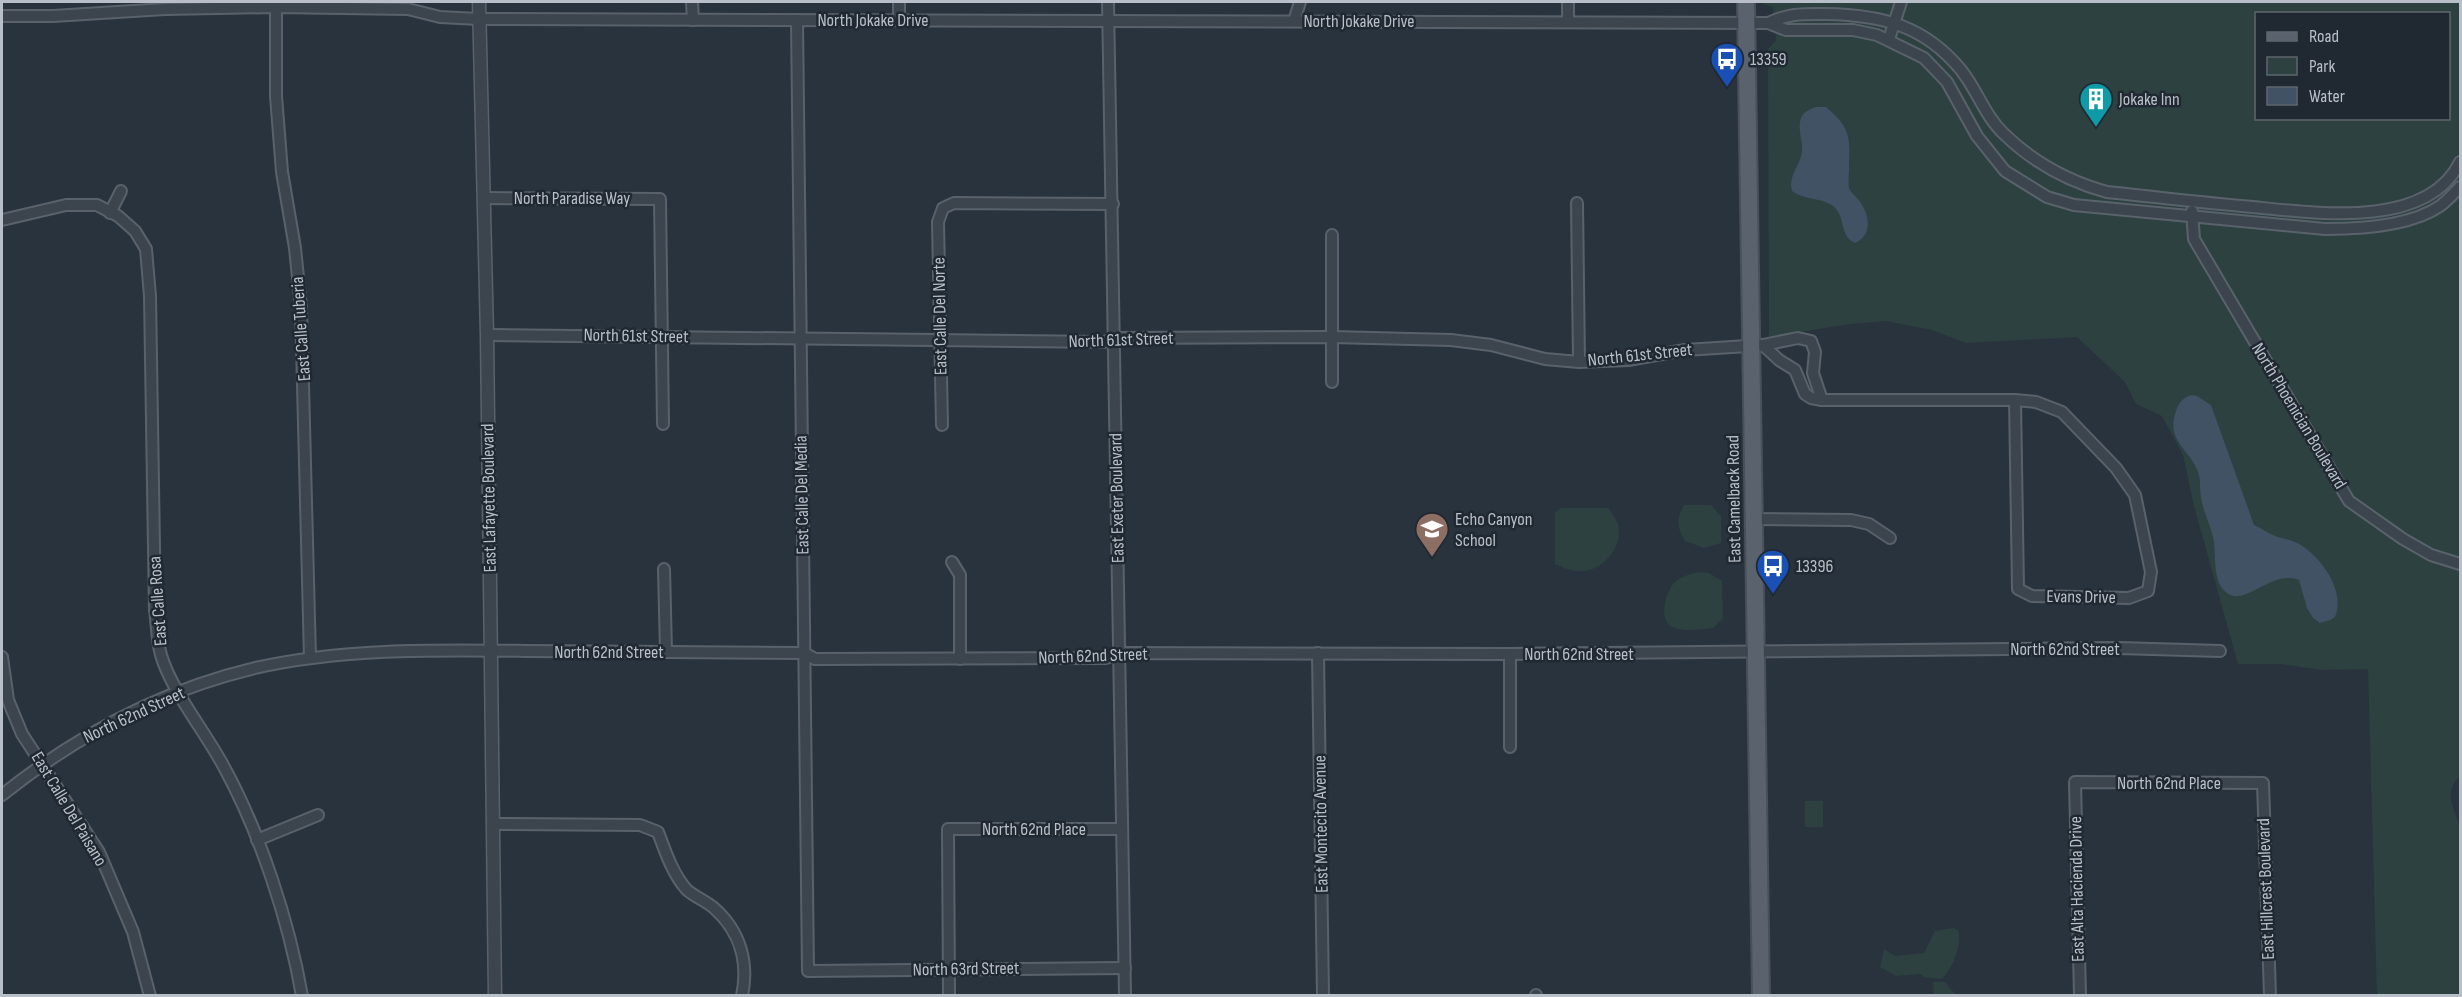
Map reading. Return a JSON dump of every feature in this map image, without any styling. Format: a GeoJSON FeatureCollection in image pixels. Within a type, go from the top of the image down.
{"type":"FeatureCollection","features":[{"type":"Feature","properties":{"kind":"main road","name":"East Camelback Road"},"geometry":{"type":"LineString","coordinates":[[1746,2],[1758,345],[1754,519],[1761,996]]}},
{"type":"Feature","properties":{"kind":"street","name":"East Lafayette Boulevard"},"geometry":{"type":"LineString","coordinates":[[479,2],[487,335],[495,996]]}},
{"type":"Feature","properties":{"kind":"street"},"geometry":{"type":"LineString","coordinates":[[692,2],[693,20]]}},
{"type":"Feature","properties":{"kind":"street"},"geometry":{"type":"LineString","coordinates":[[899,2],[899,20]]}},
{"type":"Feature","properties":{"kind":"street","name":"East Exeter Boulevard"},"geometry":{"type":"LineString","coordinates":[[1108,2],[1125,996]]}},
{"type":"Feature","properties":{"kind":"street"},"geometry":{"type":"LineString","coordinates":[[1294,21],[1300,2]]}},
{"type":"Feature","properties":{"kind":"street"},"geometry":{"type":"LineString","coordinates":[[1568,2],[1568,21]]}},
{"type":"Feature","properties":{"kind":"street"},"geometry":{"type":"LineString","coordinates":[[1889,39],[1902,2]]}},
{"type":"Feature","properties":{"kind":"street","name":"North Jokake Drive"},"geometry":{"type":"LineString","coordinates":[[2,16],[53,16],[276,4],[408,9],[440,17],[479,19],[1746,23]]}},
{"type":"Feature","properties":{"kind":"street","name":"East Calle Tuberia"},"geometry":{"type":"LineString","coordinates":[[276,4],[276,96],[301,307],[310,658]]}},
{"type":"Feature","properties":{"kind":"street"},"geometry":{"type":"LineString","coordinates":[[1768,23],[1786,15],[1823,14],[1881,18],[1894,23],[1936,44],[1961,70],[2002,132],[2023,152],[2050,170],[2080,184],[2107,192],[2326,214],[2365,213],[2417,201],[2440,188],[2455,172],[2460,162]]}},
{"type":"Feature","properties":{"kind":"street","name":"East Calle Del Media"},"geometry":{"type":"LineString","coordinates":[[797,20],[808,971]]}},
{"type":"Feature","properties":{"kind":"street"},"geometry":{"type":"LineString","coordinates":[[1746,23],[1768,23],[1786,30],[1853,30],[1889,39],[1924,58],[1947,82],[1977,136],[2005,171],[2047,197],[2100,209],[2325,229],[2374,227],[2411,218],[2439,207],[2460,187]]}},
{"type":"Feature","properties":{"kind":"street"},"geometry":{"type":"LineString","coordinates":[[2,220],[66,205],[97,205],[110,213],[121,191]]}},
{"type":"Feature","properties":{"kind":"street","name":"North Paradise Way"},"geometry":{"type":"LineString","coordinates":[[484,198],[660,199],[662,336]]}},
{"type":"Feature","properties":{"kind":"street","name":"North Phoenician Boulevard"},"geometry":{"type":"LineString","coordinates":[[2193,202],[2194,239],[2349,501],[2403,539],[2431,555],[2460,564]]}},
{"type":"Feature","properties":{"kind":"street","name":"East Calle Del Norte"},"geometry":{"type":"LineString","coordinates":[[942,425],[938,222],[943,208],[954,203],[1113,204]]}},
{"type":"Feature","properties":{"kind":"street"},"geometry":{"type":"LineString","coordinates":[[1577,203],[1580,362]]}},
{"type":"Feature","properties":{"kind":"street","name":"East Calle Rosa"},"geometry":{"type":"LineString","coordinates":[[110,213],[135,231],[146,249],[150,308],[155,610],[161,656],[179,693],[224,768],[256,840],[282,910],[302,996]]}},
{"type":"Feature","properties":{"kind":"street"},"geometry":{"type":"LineString","coordinates":[[1332,236],[1332,382]]}},
{"type":"Feature","properties":{"kind":"street","name":"North 61st Street"},"geometry":{"type":"LineString","coordinates":[[487,335],[1104,342],[1115,338],[1332,337],[1461,341],[1491,345],[1545,358],[1580,362],[1616,361],[1684,350],[1758,345]]}},
{"type":"Feature","properties":{"kind":"street"},"geometry":{"type":"LineString","coordinates":[[662,336],[663,424]]}},
{"type":"Feature","properties":{"kind":"street"},"geometry":{"type":"LineString","coordinates":[[1758,345],[1798,338],[1811,341],[1815,352],[1813,373],[1822,400],[1805,394],[1795,370]]}},
{"type":"Feature","properties":{"kind":"street"},"geometry":{"type":"LineString","coordinates":[[1758,345],[1795,370],[1804,371],[1814,364]]}},
{"type":"Feature","properties":{"kind":"street","name":"Evans Drive"},"geometry":{"type":"LineString","coordinates":[[1822,400],[2015,400],[2036,402],[2062,412],[2116,468],[2135,495],[2151,572],[2148,591],[2128,598],[2117,598],[2032,596],[2018,590],[2015,400]]}},
{"type":"Feature","properties":{"kind":"street"},"geometry":{"type":"LineString","coordinates":[[1754,519],[1851,520],[1869,524],[1890,538]]}},
{"type":"Feature","properties":{"kind":"street"},"geometry":{"type":"LineString","coordinates":[[952,562],[960,575],[960,659]]}},
{"type":"Feature","properties":{"kind":"street"},"geometry":{"type":"LineString","coordinates":[[664,568],[666,652]]}},
{"type":"Feature","properties":{"kind":"street","name":"North 62nd Street"},"geometry":{"type":"LineString","coordinates":[[2,795],[43,764],[109,723],[179,693],[255,668],[310,658],[370,653],[491,651],[804,653],[815,659],[960,659],[1106,658],[1120,653],[1510,654],[2119,648],[2220,651]]}},
{"type":"Feature","properties":{"kind":"street","name":"East Montecito Avenue"},"geometry":{"type":"LineString","coordinates":[[1318,653],[1323,996]]}},
{"type":"Feature","properties":{"kind":"street"},"geometry":{"type":"LineString","coordinates":[[1510,654],[1510,747]]}},
{"type":"Feature","properties":{"kind":"street","name":"East Calle Del Paisano"},"geometry":{"type":"LineString","coordinates":[[2,657],[8,700],[22,734],[99,852],[133,932],[150,996]]}},
{"type":"Feature","properties":{"kind":"street","name":"North 62nd Place"},"geometry":{"type":"LineString","coordinates":[[2075,782],[2263,783]]}},
{"type":"Feature","properties":{"kind":"street","name":"East Alta Hacienda Drive"},"geometry":{"type":"LineString","coordinates":[[2075,782],[2080,996]]}},
{"type":"Feature","properties":{"kind":"street","name":"East Hillcrest Boulevard"},"geometry":{"type":"LineString","coordinates":[[2263,783],[2270,996]]}},
{"type":"Feature","properties":{"kind":"street"},"geometry":{"type":"LineString","coordinates":[[256,840],[318,815]]}},
{"type":"Feature","properties":{"kind":"street"},"geometry":{"type":"LineString","coordinates":[[493,824],[640,825],[658,832],[669,860],[687,890],[715,908],[733,931],[743,952],[742,996]]}},
{"type":"Feature","properties":{"kind":"street","name":"North 62nd Place"},"geometry":{"type":"LineString","coordinates":[[949,969],[948,829],[1121,829]]}},
{"type":"Feature","properties":{"kind":"street","name":"North 63rd Street"},"geometry":{"type":"LineString","coordinates":[[808,971],[1125,968]]}},
{"type":"Feature","properties":{"kind":"street"},"geometry":{"type":"LineString","coordinates":[[949,969],[949,996]]}},
{"type":"Feature","properties":{"kind":"green space"},"geometry":{"type":"Polygon","coordinates":[[[1764,2],[2460,2],[2460,776],[2454,783],[2451,796],[2461,836],[2460,995],[2377,995],[2368,669],[2323,670],[2281,664],[2238,664],[2194,506],[2183,455],[2162,416],[2136,404],[2125,382],[2077,337],[1966,343],[1932,330],[1886,321],[1850,324],[1769,337],[1768,49],[1776,40],[1773,7],[1764,2]]]}},
{"type":"Feature","properties":{"kind":"green space"},"geometry":{"type":"Polygon","coordinates":[[[1684,505],[1711,505],[1721,516],[1721,543],[1704,548],[1685,541],[1678,523],[1684,505]]]}},
{"type":"Feature","properties":{"kind":"green space"},"geometry":{"type":"Polygon","coordinates":[[[1561,508],[1608,508],[1611,511],[1618,524],[1618,541],[1603,563],[1595,568],[1578,571],[1555,564],[1555,513],[1561,508]]]}},
{"type":"Feature","properties":{"kind":"green space"},"geometry":{"type":"Polygon","coordinates":[[[1699,572],[1709,573],[1722,581],[1723,618],[1713,628],[1689,630],[1675,628],[1669,625],[1664,614],[1668,594],[1674,583],[1699,572]]]}},
{"type":"Feature","properties":{"kind":"green space"},"geometry":{"type":"Polygon","coordinates":[[[1805,801],[1823,801],[1823,827],[1805,827],[1805,801]]]}},
{"type":"Feature","properties":{"kind":"green space"},"geometry":{"type":"Polygon","coordinates":[[[1953,928],[1958,930],[1958,949],[1953,964],[1941,979],[1924,977],[1920,974],[1896,976],[1880,967],[1884,949],[1895,956],[1924,953],[1935,931],[1953,928]]]}},
{"type":"Feature","properties":{"kind":"green space"},"geometry":{"type":"Polygon","coordinates":[[[1933,982],[1945,982],[1956,995],[1934,995],[1933,982]]]}},
{"type":"Feature","properties":{"kind":"water"},"geometry":{"type":"Polygon","coordinates":[[[1816,107],[1826,107],[1845,127],[1849,141],[1849,188],[1861,203],[1868,220],[1867,231],[1861,240],[1855,243],[1844,231],[1840,215],[1833,206],[1792,191],[1793,176],[1802,151],[1801,118],[1806,112],[1816,107]]]}},
{"type":"Feature","properties":{"kind":"water"},"geometry":{"type":"Polygon","coordinates":[[[2191,395],[2211,405],[2254,525],[2275,536],[2298,543],[2317,558],[2330,576],[2337,597],[2338,607],[2335,617],[2320,623],[2313,618],[2307,608],[2299,580],[2279,579],[2251,592],[2234,596],[2222,588],[2217,575],[2213,537],[2202,503],[2197,470],[2174,432],[2173,422],[2177,408],[2191,395]]]}},
{"type":"Feature","properties":{"kind":"place","name":"13359"},"geometry":{"type":"Point","coordinates":[1727,88]}},
{"type":"Feature","properties":{"kind":"place","name":"Jokake Inn"},"geometry":{"type":"Point","coordinates":[2096,128]}},
{"type":"Feature","properties":{"kind":"place","name":"Echo Canyon School"},"geometry":{"type":"Point","coordinates":[1432,558]}},
{"type":"Feature","properties":{"kind":"place","name":"13396"},"geometry":{"type":"Point","coordinates":[1773,595]}}]}
